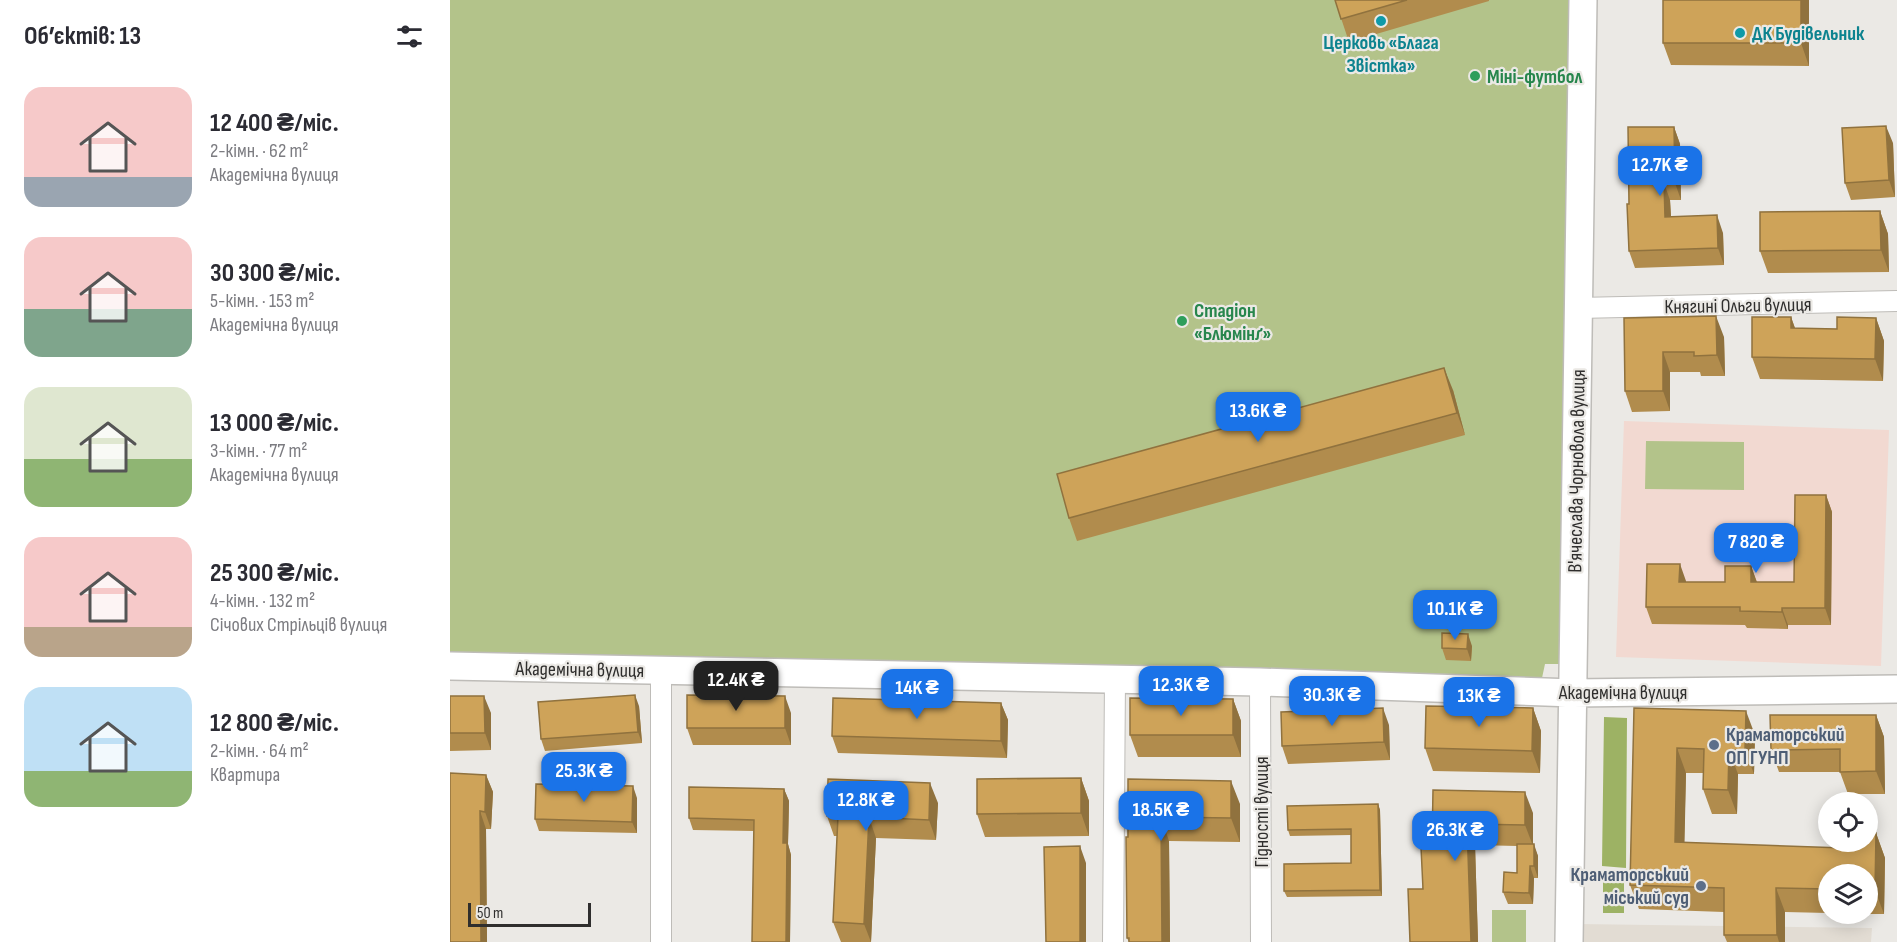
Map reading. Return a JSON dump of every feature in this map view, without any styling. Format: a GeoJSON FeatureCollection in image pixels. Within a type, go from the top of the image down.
{"type":"FeatureCollection","features":[{"type":"Feature","properties":{"kind":"street","name":"В'ячеслава Чорновола вулиця"},"geometry":{"type":"LineString","coordinates":[[1569,942],[1583,0]]}},
{"type":"Feature","properties":{"kind":"street","name":"Княгині Ольги вулиця"},"geometry":{"type":"LineString","coordinates":[[1578,308],[1897,302]]}},
{"type":"Feature","properties":{"kind":"street","name":"Академічна вулиця"},"geometry":{"type":"LineString","coordinates":[[450,666],[1260,682],[1573,693],[1897,689]]}},
{"type":"Feature","properties":{"kind":"street"},"geometry":{"type":"LineString","coordinates":[[661,670],[661,942]]}},
{"type":"Feature","properties":{"kind":"street"},"geometry":{"type":"LineString","coordinates":[[1113,942],[1115,679]]}},
{"type":"Feature","properties":{"kind":"street","name":"Гідності вулиця"},"geometry":{"type":"LineString","coordinates":[[1260,682],[1261,942]]}},
{"type":"Feature","properties":{"kind":"shaded area"},"geometry":{"type":"Polygon","coordinates":[[[1624,421],[1889,430],[1881,666],[1616,657],[1624,421]]]}},
{"type":"Feature","properties":{"kind":"shaded area"},"geometry":{"type":"Polygon","coordinates":[[[1578,924],[1872,928],[1871,942],[1579,942],[1578,924]]]}},
{"type":"Feature","properties":{"kind":"green space"},"geometry":{"type":"Polygon","coordinates":[[[450,0],[1569,0],[1559,664],[1545,664],[1542,678],[450,657],[450,0]]]}},
{"type":"Feature","properties":{"kind":"green space"},"geometry":{"type":"Polygon","coordinates":[[[1646,441],[1744,442],[1744,490],[1645,489],[1646,441]]]}},
{"type":"Feature","properties":{"kind":"green space"},"geometry":{"type":"Polygon","coordinates":[[[1604,717],[1627,718],[1626,868],[1602,866],[1604,717]]]}},
{"type":"Feature","properties":{"kind":"green space"},"geometry":{"type":"Polygon","coordinates":[[[1603,876],[1624,877],[1624,913],[1603,913],[1603,876]]]}},
{"type":"Feature","properties":{"kind":"green space"},"geometry":{"type":"Polygon","coordinates":[[[1492,910],[1526,910],[1526,942],[1492,942],[1492,910]]]}},
{"type":"Feature","properties":{"kind":"building"},"geometry":{"type":"Polygon","coordinates":[[[1335,0],[1407,0],[1341,19],[1335,0]]]}},
{"type":"Feature","properties":{"kind":"building","name":"ДК Будівельник"},"geometry":{"type":"Polygon","coordinates":[[[1663,0],[1801,0],[1801,43],[1663,43],[1663,0]]]}},
{"type":"Feature","properties":{"kind":"building"},"geometry":{"type":"Polygon","coordinates":[[[1886,126],[1889,180],[1845,183],[1842,128],[1886,126]]]}},
{"type":"Feature","properties":{"kind":"building"},"geometry":{"type":"Polygon","coordinates":[[[1628,127],[1674,127],[1675,183],[1664,183],[1665,217],[1717,215],[1718,248],[1629,251],[1628,127]]]}},
{"type":"Feature","properties":{"kind":"building"},"geometry":{"type":"Polygon","coordinates":[[[1880,211],[1881,250],[1760,251],[1760,212],[1880,211]]]}},
{"type":"Feature","properties":{"kind":"building"},"geometry":{"type":"Polygon","coordinates":[[[1716,316],[1717,355],[1694,356],[1694,352],[1663,352],[1663,391],[1625,391],[1624,318],[1716,316]]]}},
{"type":"Feature","properties":{"kind":"building"},"geometry":{"type":"Polygon","coordinates":[[[1752,317],[1791,317],[1791,328],[1837,329],[1837,317],[1876,318],[1875,359],[1752,357],[1752,317]]]}},
{"type":"Feature","properties":{"kind":"building"},"geometry":{"type":"Polygon","coordinates":[[[1444,368],[1457,413],[1069,518],[1057,474],[1444,368]]]}},
{"type":"Feature","properties":{"kind":"building"},"geometry":{"type":"Polygon","coordinates":[[[1795,495],[1826,495],[1825,608],[1782,608],[1782,612],[1740,611],[1740,607],[1646,607],[1647,564],[1680,564],[1679,582],[1725,582],[1725,566],[1751,566],[1751,582],[1794,582],[1795,495]]]}},
{"type":"Feature","properties":{"kind":"building"},"geometry":{"type":"Polygon","coordinates":[[[1442,633],[1468,634],[1467,649],[1442,648],[1442,633]]]}},
{"type":"Feature","properties":{"kind":"building"},"geometry":{"type":"Polygon","coordinates":[[[635,695],[638,732],[541,739],[538,702],[635,695]]]}},
{"type":"Feature","properties":{"kind":"building"},"geometry":{"type":"Polygon","coordinates":[[[687,695],[785,696],[785,728],[687,728],[687,695]]]}},
{"type":"Feature","properties":{"kind":"building"},"geometry":{"type":"Polygon","coordinates":[[[450,696],[484,696],[485,733],[450,733],[450,696]]]}},
{"type":"Feature","properties":{"kind":"building"},"geometry":{"type":"Polygon","coordinates":[[[833,698],[1001,703],[1001,741],[832,736],[833,698]]]}},
{"type":"Feature","properties":{"kind":"building"},"geometry":{"type":"Polygon","coordinates":[[[1130,698],[1233,699],[1233,735],[1130,735],[1130,698]]]}},
{"type":"Feature","properties":{"kind":"building"},"geometry":{"type":"Polygon","coordinates":[[[1426,706],[1533,708],[1532,751],[1425,748],[1426,706]]]}},
{"type":"Feature","properties":{"kind":"building"},"geometry":{"type":"Polygon","coordinates":[[[1383,708],[1384,742],[1282,746],[1281,712],[1383,708]]]}},
{"type":"Feature","properties":{"kind":"building"},"geometry":{"type":"Polygon","coordinates":[[[1634,708],[1746,711],[1745,750],[1729,750],[1728,790],[1703,789],[1704,749],[1677,748],[1675,842],[1818,847],[1818,852],[1876,852],[1875,864],[1818,864],[1818,889],[1776,888],[1777,935],[1724,935],[1724,888],[1630,885],[1634,708]]]}},
{"type":"Feature","properties":{"kind":"building"},"geometry":{"type":"Polygon","coordinates":[[[1770,715],[1876,715],[1876,771],[1840,772],[1840,749],[1771,750],[1770,715]]]}},
{"type":"Feature","properties":{"kind":"building"},"geometry":{"type":"Polygon","coordinates":[[[450,773],[486,775],[485,812],[480,811],[481,942],[450,942],[450,773]]]}},
{"type":"Feature","properties":{"kind":"building"},"geometry":{"type":"Polygon","coordinates":[[[1081,778],[1081,813],[977,814],[977,779],[1081,778]]]}},
{"type":"Feature","properties":{"kind":"building"},"geometry":{"type":"Polygon","coordinates":[[[828,779],[930,783],[929,820],[869,817],[864,924],[833,922],[838,816],[827,816],[828,779]]]}},
{"type":"Feature","properties":{"kind":"building"},"geometry":{"type":"Polygon","coordinates":[[[1128,779],[1231,781],[1231,818],[1161,817],[1162,942],[1129,942],[1127,938],[1128,779]]]}},
{"type":"Feature","properties":{"kind":"building"},"geometry":{"type":"Polygon","coordinates":[[[536,784],[633,786],[632,822],[535,819],[536,784]]]}},
{"type":"Feature","properties":{"kind":"building"},"geometry":{"type":"Polygon","coordinates":[[[689,787],[784,789],[783,843],[787,843],[786,942],[752,942],[754,820],[689,818],[689,787]]]}},
{"type":"Feature","properties":{"kind":"building"},"geometry":{"type":"Polygon","coordinates":[[[1433,790],[1525,792],[1525,825],[1467,824],[1471,942],[1410,942],[1408,889],[1423,889],[1421,847],[1432,846],[1433,790]]]}},
{"type":"Feature","properties":{"kind":"building"},"geometry":{"type":"Polygon","coordinates":[[[1378,804],[1380,890],[1284,891],[1284,864],[1351,863],[1351,829],[1288,830],[1287,806],[1378,804]]]}},
{"type":"Feature","properties":{"kind":"building"},"geometry":{"type":"Polygon","coordinates":[[[1517,844],[1534,844],[1534,866],[1530,866],[1529,893],[1503,892],[1504,872],[1517,873],[1517,844]]]}},
{"type":"Feature","properties":{"kind":"building"},"geometry":{"type":"Polygon","coordinates":[[[1080,846],[1080,942],[1046,942],[1044,847],[1080,846]]]}},
{"type":"Feature","properties":{"kind":"place","name":"Церковь «Блага Звістка»"},"geometry":{"type":"Point","coordinates":[1381,21]}},
{"type":"Feature","properties":{"kind":"place","name":"ДК Будівельник"},"geometry":{"type":"Point","coordinates":[1740,33]}},
{"type":"Feature","properties":{"kind":"place","name":"Міні-футбол"},"geometry":{"type":"Point","coordinates":[1475,76]}},
{"type":"Feature","properties":{"kind":"place","name":"Стадіон «Блюмінґ»"},"geometry":{"type":"Point","coordinates":[1182,321]}},
{"type":"Feature","properties":{"kind":"place","name":"Краматорський ОП ГУНП"},"geometry":{"type":"Point","coordinates":[1714,745]}},
{"type":"Feature","properties":{"kind":"place","name":"Краматорський міський суд"},"geometry":{"type":"Point","coordinates":[1701,886]}}]}
